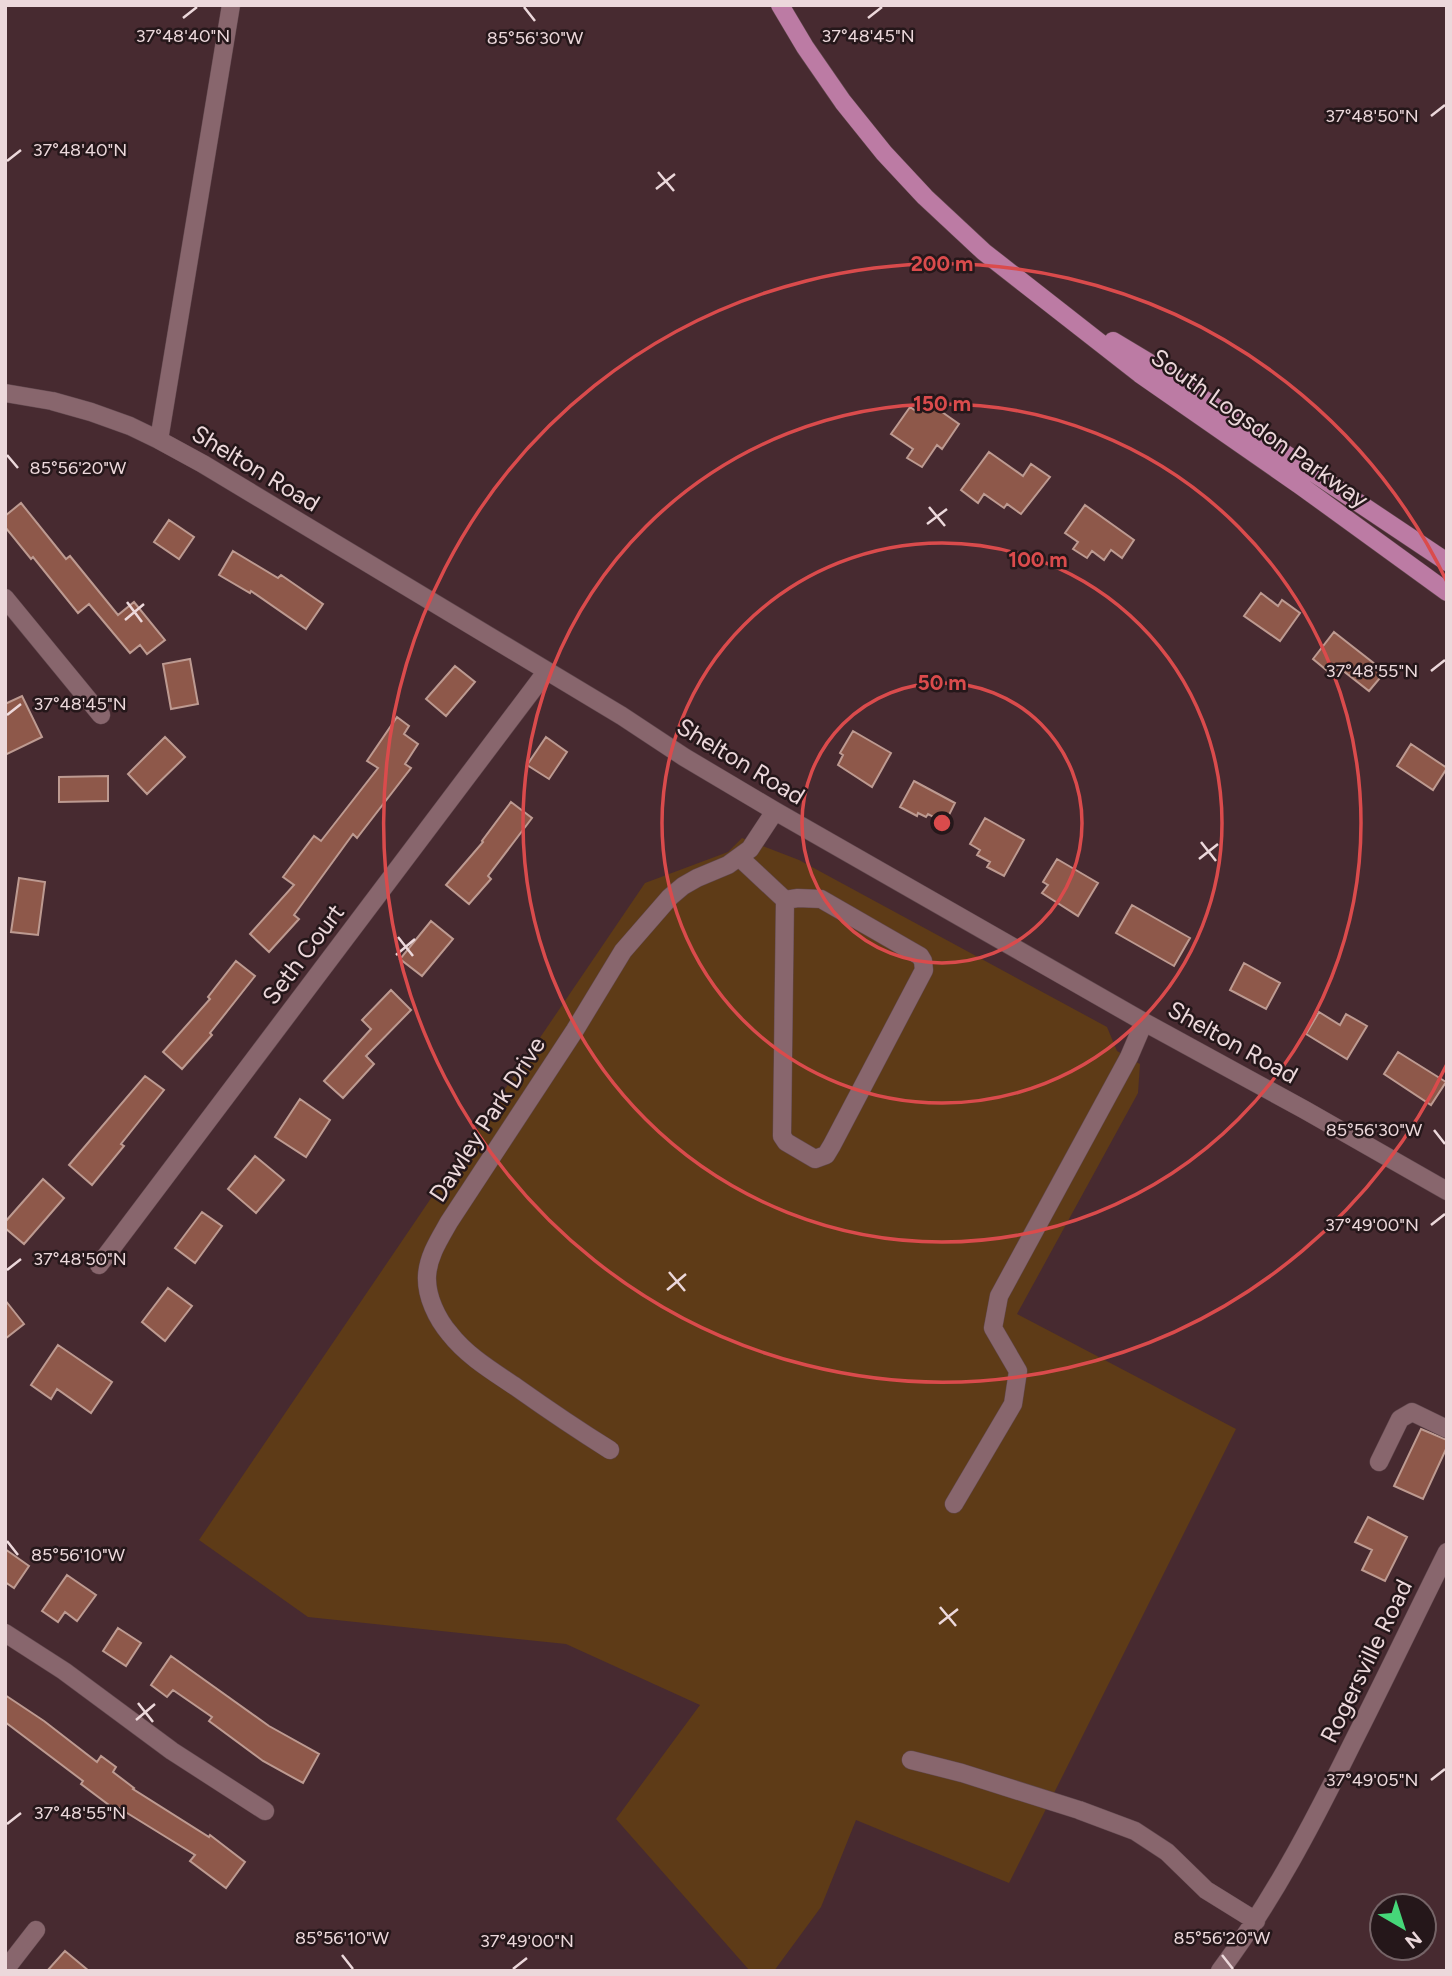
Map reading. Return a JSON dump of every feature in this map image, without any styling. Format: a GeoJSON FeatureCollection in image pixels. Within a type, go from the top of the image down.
{"type":"FeatureCollection","features":[{"type":"Feature","properties":{"kind":"main road","name":"South Logsdon Parkway"},"geometry":{"type":"LineString","coordinates":[[780,5],[804,47],[884,153],[984,252],[1140,374],[1447,592]]}},
{"type":"Feature","properties":{"kind":"main road","name":"South Logsdon Parkway"},"geometry":{"type":"LineString","coordinates":[[1047,301],[1148,362],[1447,562]]}},
{"type":"Feature","properties":{"kind":"street"},"geometry":{"type":"LineString","coordinates":[[159,440],[231,5]]}},
{"type":"Feature","properties":{"kind":"street","name":"Shelton Road"},"geometry":{"type":"LineString","coordinates":[[5,393],[52,401],[91,412],[130,426],[203,464],[775,811],[1447,1191]]}},
{"type":"Feature","properties":{"kind":"street"},"geometry":{"type":"LineString","coordinates":[[5,598],[101,715]]}},
{"type":"Feature","properties":{"kind":"street","name":"Seth Court"},"geometry":{"type":"LineString","coordinates":[[99,1265],[546,672]]}},
{"type":"Feature","properties":{"kind":"street","name":"Dawley Park Drive"},"geometry":{"type":"LineString","coordinates":[[610,1450],[461,1347],[449,1333],[433,1303],[428,1289],[429,1261],[449,1222],[624,951],[682,886],[740,858],[759,838],[775,811]]}},
{"type":"Feature","properties":{"kind":"street"},"geometry":{"type":"LineString","coordinates":[[740,858],[785,900],[782,1136],[786,1142],[815,1159],[826,1154],[832,1145],[924,970],[923,961],[920,956],[821,899],[785,900]]}},
{"type":"Feature","properties":{"kind":"street"},"geometry":{"type":"LineString","coordinates":[[954,1504],[1013,1404],[1018,1371],[993,1328],[999,1296],[1129,1057],[1144,1022]]}},
{"type":"Feature","properties":{"kind":"street"},"geometry":{"type":"LineString","coordinates":[[1379,1462],[1400,1419],[1412,1412],[1447,1429]]}},
{"type":"Feature","properties":{"kind":"street","name":"Rogersville Road"},"geometry":{"type":"LineString","coordinates":[[1220,1971],[1256,1921],[1314,1822],[1447,1552]]}},
{"type":"Feature","properties":{"kind":"street"},"geometry":{"type":"LineString","coordinates":[[5,1633],[64,1671],[172,1751],[265,1811]]}},
{"type":"Feature","properties":{"kind":"street"},"geometry":{"type":"LineString","coordinates":[[911,1760],[962,1773],[1099,1816],[1135,1831],[1161,1848],[1206,1890],[1256,1921]]}},
{"type":"Feature","properties":{"kind":"street"},"geometry":{"type":"LineString","coordinates":[[5,1970],[36,1930]]}},
{"type":"Feature","properties":{"kind":"shaded area"},"geometry":{"type":"Polygon","coordinates":[[[742,838],[799,860],[1107,1027],[1117,1051],[1140,1064],[1138,1093],[1017,1314],[1236,1429],[1009,1883],[856,1820],[821,1907],[774,1971],[750,1971],[616,1819],[700,1705],[566,1644],[308,1617],[199,1540],[645,883],[728,852],[742,838]]]}},
{"type":"Feature","properties":{"kind":"building"},"geometry":{"type":"Polygon","coordinates":[[[927,395],[940,404],[938,407],[944,411],[942,412],[959,424],[942,449],[937,445],[922,467],[907,458],[913,449],[891,434],[910,407],[916,411],[927,395]]]}},
{"type":"Feature","properties":{"kind":"building"},"geometry":{"type":"Polygon","coordinates":[[[989,452],[1023,476],[1031,464],[1050,477],[1021,514],[1007,504],[1004,508],[984,494],[978,503],[961,490],[989,452]]]}},
{"type":"Feature","properties":{"kind":"building"},"geometry":{"type":"Polygon","coordinates":[[[21,503],[66,559],[70,556],[118,615],[134,602],[165,640],[147,654],[140,645],[130,653],[89,604],[78,613],[5,527],[5,516],[21,503]]]}},
{"type":"Feature","properties":{"kind":"building"},"geometry":{"type":"Polygon","coordinates":[[[1085,505],[1134,540],[1122,558],[1111,550],[1104,560],[1092,551],[1087,558],[1073,549],[1078,542],[1065,533],[1085,505]]]}},
{"type":"Feature","properties":{"kind":"building"},"geometry":{"type":"Polygon","coordinates":[[[169,520],[194,537],[179,559],[154,542],[169,520]]]}},
{"type":"Feature","properties":{"kind":"building"},"geometry":{"type":"Polygon","coordinates":[[[233,551],[278,578],[281,575],[323,604],[306,629],[251,591],[250,593],[219,575],[233,551]]]}},
{"type":"Feature","properties":{"kind":"building"},"geometry":{"type":"Polygon","coordinates":[[[1261,593],[1278,606],[1282,600],[1300,613],[1280,641],[1244,616],[1261,593]]]}},
{"type":"Feature","properties":{"kind":"building"},"geometry":{"type":"Polygon","coordinates":[[[1334,632],[1385,672],[1369,691],[1342,670],[1336,678],[1313,659],[1334,632]]]}},
{"type":"Feature","properties":{"kind":"building"},"geometry":{"type":"Polygon","coordinates":[[[190,659],[198,704],[171,709],[163,664],[190,659]]]}},
{"type":"Feature","properties":{"kind":"building"},"geometry":{"type":"Polygon","coordinates":[[[455,666],[475,682],[446,716],[426,699],[455,666]]]}},
{"type":"Feature","properties":{"kind":"building"},"geometry":{"type":"Polygon","coordinates":[[[22,696],[42,737],[5,755],[5,704],[22,696]]]}},
{"type":"Feature","properties":{"kind":"building"},"geometry":{"type":"Polygon","coordinates":[[[397,717],[409,726],[404,734],[418,744],[405,764],[411,768],[357,838],[353,834],[294,915],[299,919],[269,952],[250,934],[294,885],[283,877],[314,836],[321,841],[378,768],[367,761],[397,717]]]}},
{"type":"Feature","properties":{"kind":"building"},"geometry":{"type":"Polygon","coordinates":[[[853,731],[891,753],[872,787],[838,765],[843,755],[840,753],[853,731]]]}},
{"type":"Feature","properties":{"kind":"building"},"geometry":{"type":"Polygon","coordinates":[[[165,737],[185,757],[147,794],[128,774],[165,737]]]}},
{"type":"Feature","properties":{"kind":"building"},"geometry":{"type":"Polygon","coordinates":[[[546,737],[567,752],[549,779],[527,765],[546,737]]]}},
{"type":"Feature","properties":{"kind":"building"},"geometry":{"type":"Polygon","coordinates":[[[1411,744],[1447,768],[1433,790],[1397,766],[1411,744]]]}},
{"type":"Feature","properties":{"kind":"building"},"geometry":{"type":"Polygon","coordinates":[[[108,776],[108,801],[59,802],[59,777],[108,776]]]}},
{"type":"Feature","properties":{"kind":"building"},"geometry":{"type":"Polygon","coordinates":[[[914,781],[955,803],[945,823],[928,814],[926,817],[918,813],[917,816],[900,807],[914,781]]]}},
{"type":"Feature","properties":{"kind":"building"},"geometry":{"type":"Polygon","coordinates":[[[511,802],[532,818],[488,876],[491,879],[469,904],[446,885],[483,842],[511,802]]]}},
{"type":"Feature","properties":{"kind":"building"},"geometry":{"type":"Polygon","coordinates":[[[985,818],[1024,840],[1004,876],[987,867],[990,862],[977,855],[980,850],[970,844],[985,818]]]}},
{"type":"Feature","properties":{"kind":"building"},"geometry":{"type":"Polygon","coordinates":[[[1057,859],[1098,883],[1078,916],[1042,893],[1048,885],[1043,882],[1057,859]]]}},
{"type":"Feature","properties":{"kind":"building"},"geometry":{"type":"Polygon","coordinates":[[[19,878],[45,882],[38,935],[11,932],[19,878]]]}},
{"type":"Feature","properties":{"kind":"building"},"geometry":{"type":"Polygon","coordinates":[[[1132,905],[1190,938],[1174,966],[1116,933],[1132,905]]]}},
{"type":"Feature","properties":{"kind":"building"},"geometry":{"type":"Polygon","coordinates":[[[431,921],[453,939],[422,976],[400,959],[431,921]]]}},
{"type":"Feature","properties":{"kind":"building"},"geometry":{"type":"Polygon","coordinates":[[[236,961],[255,976],[210,1033],[212,1035],[182,1069],[163,1052],[210,999],[208,997],[236,961]]]}},
{"type":"Feature","properties":{"kind":"building"},"geometry":{"type":"Polygon","coordinates":[[[1244,963],[1280,983],[1266,1009],[1230,990],[1244,963]]]}},
{"type":"Feature","properties":{"kind":"building"},"geometry":{"type":"Polygon","coordinates":[[[391,990],[411,1010],[366,1056],[374,1064],[343,1098],[324,1081],[371,1029],[362,1020],[391,990]]]}},
{"type":"Feature","properties":{"kind":"building"},"geometry":{"type":"Polygon","coordinates":[[[1319,1012],[1340,1025],[1346,1014],[1367,1026],[1347,1059],[1306,1034],[1319,1012]]]}},
{"type":"Feature","properties":{"kind":"building"},"geometry":{"type":"Polygon","coordinates":[[[1398,1052],[1446,1082],[1431,1105],[1384,1074],[1398,1052]]]}},
{"type":"Feature","properties":{"kind":"building"},"geometry":{"type":"Polygon","coordinates":[[[145,1076],[164,1090],[92,1185],[69,1165],[145,1076]]]}},
{"type":"Feature","properties":{"kind":"building"},"geometry":{"type":"Polygon","coordinates":[[[300,1099],[330,1120],[306,1157],[275,1137],[300,1099]]]}},
{"type":"Feature","properties":{"kind":"building"},"geometry":{"type":"Polygon","coordinates":[[[255,1156],[284,1180],[256,1213],[228,1189],[255,1156]]]}},
{"type":"Feature","properties":{"kind":"building"},"geometry":{"type":"Polygon","coordinates":[[[43,1179],[64,1198],[24,1244],[5,1228],[5,1222],[43,1179]]]}},
{"type":"Feature","properties":{"kind":"building"},"geometry":{"type":"Polygon","coordinates":[[[202,1212],[222,1226],[195,1263],[175,1248],[202,1212]]]}},
{"type":"Feature","properties":{"kind":"building"},"geometry":{"type":"Polygon","coordinates":[[[168,1288],[192,1306],[165,1341],[142,1322],[168,1288]]]}},
{"type":"Feature","properties":{"kind":"building"},"geometry":{"type":"Polygon","coordinates":[[[5,1300],[24,1324],[5,1339],[5,1300]]]}},
{"type":"Feature","properties":{"kind":"building"},"geometry":{"type":"Polygon","coordinates":[[[58,1345],[112,1382],[91,1413],[57,1389],[51,1399],[31,1385],[58,1345]]]}},
{"type":"Feature","properties":{"kind":"building"},"geometry":{"type":"Polygon","coordinates":[[[1421,1429],[1447,1440],[1447,1447],[1423,1499],[1394,1486],[1421,1429]]]}},
{"type":"Feature","properties":{"kind":"building"},"geometry":{"type":"Polygon","coordinates":[[[1368,1517],[1407,1537],[1385,1581],[1362,1570],[1372,1550],[1355,1542],[1368,1517]]]}},
{"type":"Feature","properties":{"kind":"building"},"geometry":{"type":"Polygon","coordinates":[[[5,1549],[29,1566],[14,1588],[5,1582],[5,1549]]]}},
{"type":"Feature","properties":{"kind":"building"},"geometry":{"type":"Polygon","coordinates":[[[67,1575],[96,1595],[77,1621],[65,1612],[58,1622],[42,1611],[67,1575]]]}},
{"type":"Feature","properties":{"kind":"building"},"geometry":{"type":"Polygon","coordinates":[[[118,1628],[141,1643],[126,1666],[103,1651],[118,1628]]]}},
{"type":"Feature","properties":{"kind":"building"},"geometry":{"type":"Polygon","coordinates":[[[171,1656],[269,1726],[319,1754],[303,1783],[263,1761],[209,1721],[212,1717],[173,1690],[167,1697],[151,1685],[171,1656]]]}},
{"type":"Feature","properties":{"kind":"building"},"geometry":{"type":"Polygon","coordinates":[[[5,1695],[97,1762],[101,1756],[116,1767],[113,1772],[133,1789],[209,1837],[210,1835],[245,1862],[226,1888],[190,1861],[195,1855],[119,1808],[117,1811],[81,1784],[83,1781],[5,1722],[5,1695]]]}},
{"type":"Feature","properties":{"kind":"building"},"geometry":{"type":"Polygon","coordinates":[[[65,1951],[89,1971],[47,1971],[65,1951]]]}}]}
